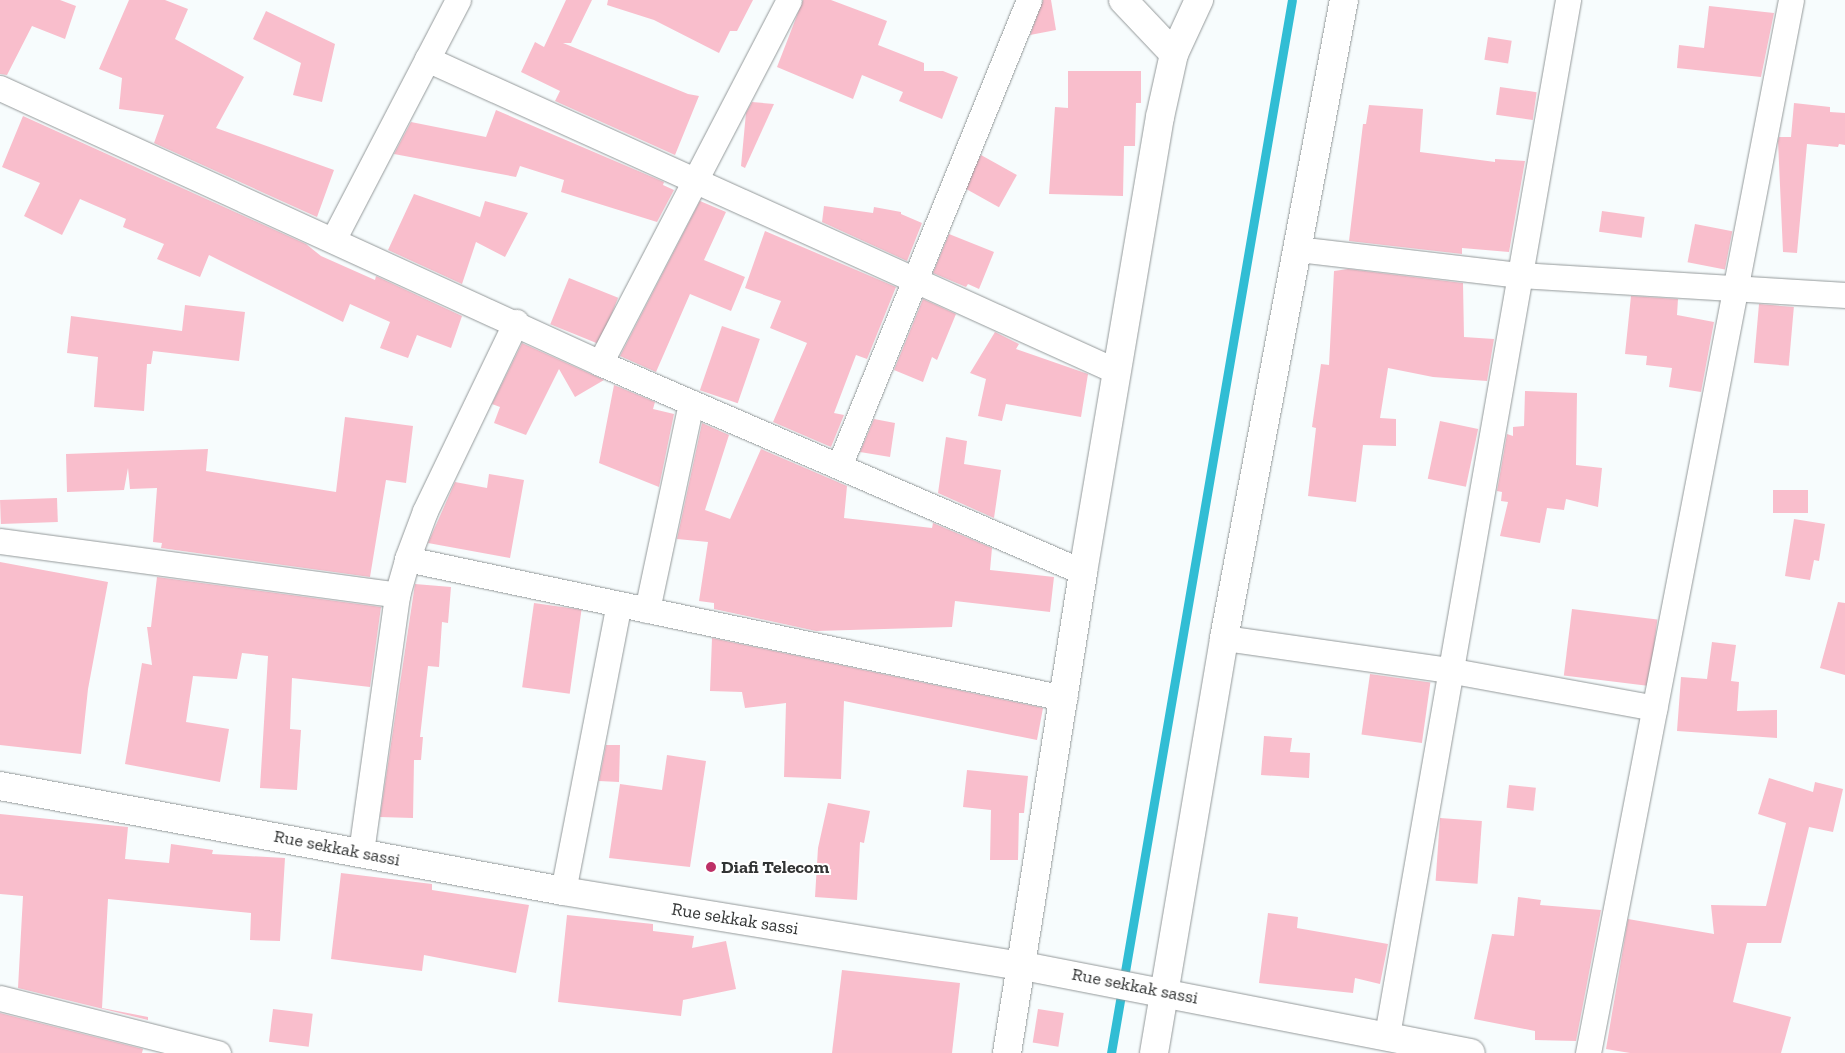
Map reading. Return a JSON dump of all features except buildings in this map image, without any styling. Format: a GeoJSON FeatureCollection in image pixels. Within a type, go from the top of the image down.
{"type":"FeatureCollection","features":[{"type":"Feature","properties":{"kind":"street"},"geometry":{"type":"LineString","coordinates":[[333,240],[458,0]]}},
{"type":"Feature","properties":{"kind":"street"},"geometry":{"type":"LineString","coordinates":[[600,363],[789,0]]}},
{"type":"Feature","properties":{"kind":"street"},"geometry":{"type":"LineString","coordinates":[[839,466],[1029,0]]}},
{"type":"Feature","properties":{"kind":"street"},"geometry":{"type":"LineString","coordinates":[[1123,0],[1174,54]]}},
{"type":"Feature","properties":{"kind":"street"},"geometry":{"type":"LineString","coordinates":[[1007,1053],[1023,966],[1083,572],[1116,371],[1174,54],[1199,0]]}},
{"type":"Feature","properties":{"kind":"street"},"geometry":{"type":"LineString","coordinates":[[1154,1053],[1224,638],[1344,0]]}},
{"type":"Feature","properties":{"kind":"street"},"geometry":{"type":"LineString","coordinates":[[1387,1036],[1448,670],[1568,0]]}},
{"type":"Feature","properties":{"kind":"street"},"geometry":{"type":"LineString","coordinates":[[1588,1053],[1791,0]]}},
{"type":"Feature","properties":{"kind":"street"},"geometry":{"type":"LineString","coordinates":[[428,59],[1116,371]]}},
{"type":"Feature","properties":{"kind":"street"},"geometry":{"type":"LineString","coordinates":[[0,88],[516,322],[600,363],[1083,572]]}},
{"type":"Feature","properties":{"kind":"street"},"geometry":{"type":"LineString","coordinates":[[1298,249],[1520,275],[1845,295]]}},
{"type":"Feature","properties":{"kind":"street"},"geometry":{"type":"LineString","coordinates":[[361,852],[397,595],[406,559],[425,511],[516,322]]}},
{"type":"Feature","properties":{"kind":"street"},"geometry":{"type":"LineString","coordinates":[[647,610],[691,403]]}},
{"type":"Feature","properties":{"kind":"street"},"geometry":{"type":"LineString","coordinates":[[0,541],[397,595]]}},
{"type":"Feature","properties":{"kind":"street"},"geometry":{"type":"LineString","coordinates":[[406,559],[1064,698]]}},
{"type":"Feature","properties":{"kind":"street"},"geometry":{"type":"LineString","coordinates":[[563,891],[620,604]]}},
{"type":"Feature","properties":{"kind":"street"},"geometry":{"type":"LineString","coordinates":[[1224,638],[1448,670],[1655,708]]}},
{"type":"Feature","properties":{"kind":"street","name":"Rue sekkak sassi"},"geometry":{"type":"LineString","coordinates":[[0,786],[563,891],[1023,966],[1163,991],[1387,1036],[1438,1050],[1471,1053]]}},
{"type":"Feature","properties":{"kind":"street"},"geometry":{"type":"LineString","coordinates":[[0,998],[218,1053]]}},
{"type":"Feature","properties":{"kind":"waterway"},"geometry":{"type":"LineString","coordinates":[[1111,1053],[1292,0]]}},
{"type":"Feature","properties":{"kind":"place","name":"Diafi Telecom"},"geometry":{"type":"Point","coordinates":[711,867]}}]}
